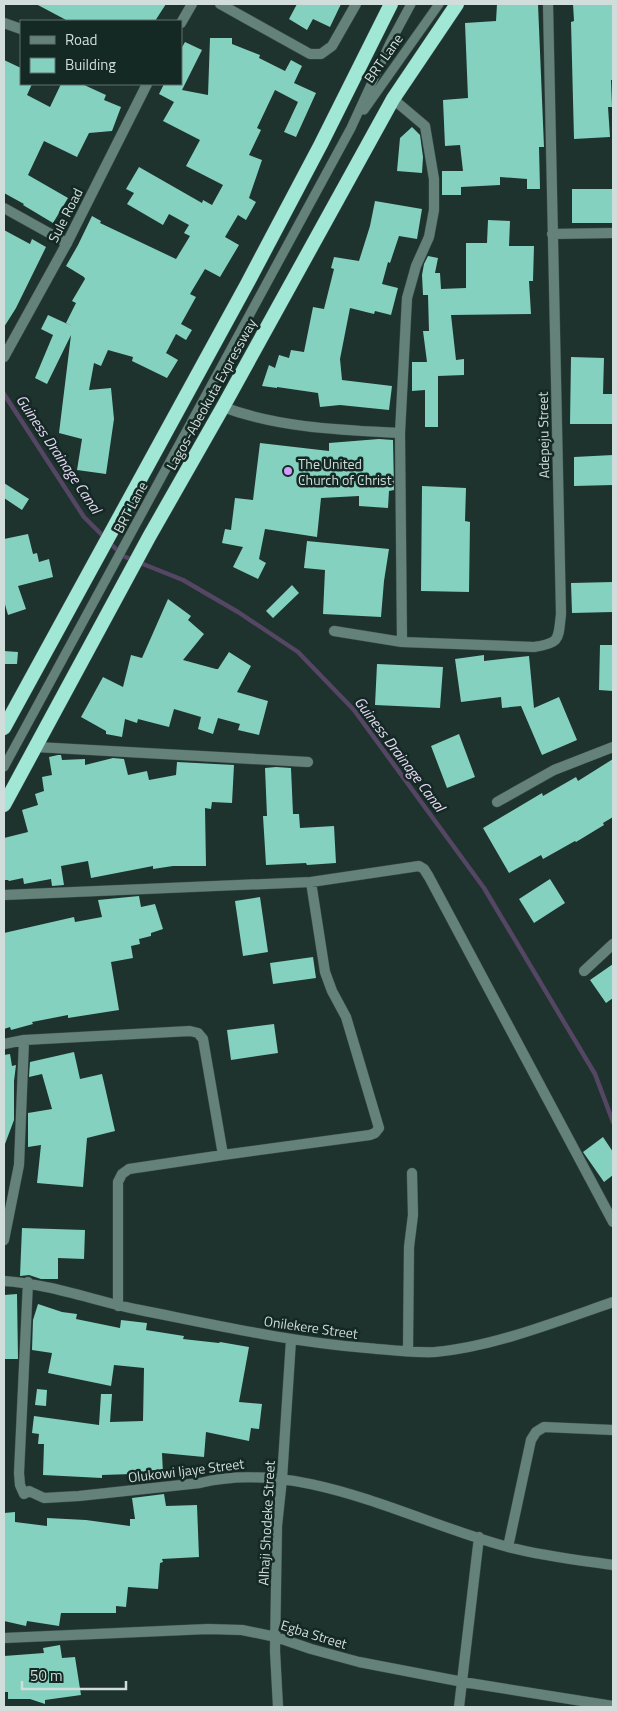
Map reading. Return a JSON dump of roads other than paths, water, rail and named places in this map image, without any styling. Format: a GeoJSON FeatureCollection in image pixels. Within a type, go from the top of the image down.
{"type":"FeatureCollection","features":[{"type":"Feature","properties":{"kind":"highway","name":"Lagos-Abeokuta Expressway"},"geometry":{"type":"LineString","coordinates":[[4,728],[247,284],[321,144],[391,4]]}},
{"type":"Feature","properties":{"kind":"highway","name":"Lagos-Abeokuta Expressway"},"geometry":{"type":"LineString","coordinates":[[4,805],[149,537],[393,99],[457,4]]}},
{"type":"Feature","properties":{"kind":"street"},"geometry":{"type":"LineString","coordinates":[[182,21],[192,4]]}},
{"type":"Feature","properties":{"kind":"street"},"geometry":{"type":"LineString","coordinates":[[220,4],[310,54],[321,54],[332,46],[356,4]]}},
{"type":"Feature","properties":{"kind":"street","name":"Adepeju Street"},"geometry":{"type":"LineString","coordinates":[[334,632],[402,642],[534,647],[550,645],[558,636],[561,614],[548,4]]}},
{"type":"Feature","properties":{"kind":"street"},"geometry":{"type":"LineString","coordinates":[[4,23],[20,29]]}},
{"type":"Feature","properties":{"kind":"street","name":"Sule Road"},"geometry":{"type":"LineString","coordinates":[[4,357],[66,243],[146,85]]}},
{"type":"Feature","properties":{"kind":"street"},"geometry":{"type":"LineString","coordinates":[[393,99],[425,126],[434,179],[434,210],[429,237],[416,266],[407,298],[400,433],[402,642]]}},
{"type":"Feature","properties":{"kind":"street"},"geometry":{"type":"LineString","coordinates":[[4,208],[66,243]]}},
{"type":"Feature","properties":{"kind":"street"},"geometry":{"type":"LineString","coordinates":[[552,234],[613,233]]}},
{"type":"Feature","properties":{"kind":"street"},"geometry":{"type":"LineString","coordinates":[[223,407],[261,418],[317,427],[400,433]]}},
{"type":"Feature","properties":{"kind":"street"},"geometry":{"type":"LineString","coordinates":[[36,747],[308,762]]}},
{"type":"Feature","properties":{"kind":"street"},"geometry":{"type":"LineString","coordinates":[[498,802],[554,770],[613,747]]}},
{"type":"Feature","properties":{"kind":"street"},"geometry":{"type":"LineString","coordinates":[[4,895],[311,882],[419,866],[424,869],[613,1222]]}},
{"type":"Feature","properties":{"kind":"street"},"geometry":{"type":"LineString","coordinates":[[118,1306],[118,1182],[122,1174],[130,1169],[370,1135],[379,1128],[346,1016],[332,991],[325,972],[311,882]]}},
{"type":"Feature","properties":{"kind":"street"},"geometry":{"type":"LineString","coordinates":[[584,971],[613,944]]}},
{"type":"Feature","properties":{"kind":"street"},"geometry":{"type":"LineString","coordinates":[[4,1044],[24,1040],[190,1031],[198,1033],[203,1039],[223,1155]]}},
{"type":"Feature","properties":{"kind":"street"},"geometry":{"type":"LineString","coordinates":[[4,1240],[19,1165],[24,1040]]}},
{"type":"Feature","properties":{"kind":"street"},"geometry":{"type":"LineString","coordinates":[[408,1351],[409,1247],[413,1215],[412,1174]]}},
{"type":"Feature","properties":{"kind":"street","name":"Onilekere Street"},"geometry":{"type":"LineString","coordinates":[[4,1281],[28,1282],[118,1306],[291,1340],[435,1352],[465,1348],[542,1326],[613,1302]]}},
{"type":"Feature","properties":{"kind":"street","name":"Olukowi Ijaye Street"},"geometry":{"type":"LineString","coordinates":[[28,1282],[19,1473],[20,1485],[24,1494],[30,1491],[44,1498],[79,1496],[200,1483],[218,1478],[249,1476],[282,1479],[331,1490],[404,1511],[508,1547],[557,1557],[613,1565]]}},
{"type":"Feature","properties":{"kind":"street","name":"Alhaji Shodeke Street"},"geometry":{"type":"LineString","coordinates":[[278,1707],[275,1652],[275,1576],[291,1340]]}},
{"type":"Feature","properties":{"kind":"street"},"geometry":{"type":"LineString","coordinates":[[508,1547],[531,1440],[536,1432],[544,1427],[613,1430]]}},
{"type":"Feature","properties":{"kind":"street"},"geometry":{"type":"LineString","coordinates":[[459,1707],[480,1538]]}},
{"type":"Feature","properties":{"kind":"street","name":"Egba Street"},"geometry":{"type":"LineString","coordinates":[[4,1638],[208,1629],[242,1630],[276,1637],[359,1662],[599,1706],[613,1706]]}},
{"type":"Feature","properties":{"kind":"lane","name":"BRT Lane"},"geometry":{"type":"LineString","coordinates":[[4,767],[351,128],[390,43],[411,4]]}},
{"type":"Feature","properties":{"kind":"lane","name":"BRT Lane"},"geometry":{"type":"LineString","coordinates":[[351,128],[439,4]]}},
{"type":"Feature","properties":{"kind":"waterway","name":"Guiness Drainage Canal"},"geometry":{"type":"LineString","coordinates":[[4,394],[84,517],[123,556],[183,580],[238,612],[298,652],[354,710],[484,888],[595,1074],[613,1122]]}},
{"type":"Feature","properties":{"kind":"place","name":"The United Church of Christ"},"geometry":{"type":"Point","coordinates":[288,471]}}]}
